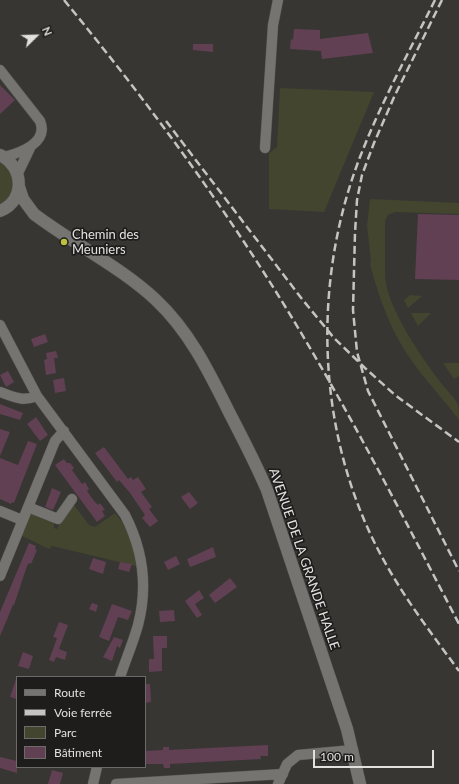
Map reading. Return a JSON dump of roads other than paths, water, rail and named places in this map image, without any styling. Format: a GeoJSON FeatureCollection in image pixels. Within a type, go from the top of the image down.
{"type":"FeatureCollection","features":[{"type":"Feature","properties":{"kind":"street"},"geometry":{"type":"LineString","coordinates":[[265,148],[272,25],[278,0]]}},
{"type":"Feature","properties":{"kind":"street"},"geometry":{"type":"LineString","coordinates":[[0,70],[40,121],[43,127],[41,135],[31,146],[20,153],[2,156]]}},
{"type":"Feature","properties":{"kind":"street"},"geometry":{"type":"LineString","coordinates":[[18,173],[31,146]]}},
{"type":"Feature","properties":{"kind":"street"},"geometry":{"type":"LineString","coordinates":[[2,156],[12,163],[18,173],[19,187],[15,199],[2,211]]}},
{"type":"Feature","properties":{"kind":"street","name":"AVENUE DE LA GRANDE HALLE"},"geometry":{"type":"LineString","coordinates":[[19,187],[23,199],[34,214]]}},
{"type":"Feature","properties":{"kind":"street","name":"AVENUE DE LA GRANDE HALLE"},"geometry":{"type":"LineString","coordinates":[[2,211],[20,209],[34,214],[137,285],[155,299],[179,324],[201,357],[252,456],[267,490],[353,750],[360,784]]}},
{"type":"Feature","properties":{"kind":"street"},"geometry":{"type":"LineString","coordinates":[[0,325],[37,396],[125,515],[140,551],[143,584],[141,613],[120,676]]}},
{"type":"Feature","properties":{"kind":"street"},"geometry":{"type":"LineString","coordinates":[[0,392],[20,399],[29,399],[37,396]]}},
{"type":"Feature","properties":{"kind":"street"},"geometry":{"type":"LineString","coordinates":[[0,576],[56,441],[64,431]]}},
{"type":"Feature","properties":{"kind":"street"},"geometry":{"type":"LineString","coordinates":[[28,507],[58,519],[72,499]]}},
{"type":"Feature","properties":{"kind":"street"},"geometry":{"type":"LineString","coordinates":[[0,511],[22,520]]}},
{"type":"Feature","properties":{"kind":"street"},"geometry":{"type":"LineString","coordinates":[[278,784],[287,764],[298,755],[353,750]]}},
{"type":"Feature","properties":{"kind":"street"},"geometry":{"type":"LineString","coordinates":[[93,784],[97,768]]}},
{"type":"Feature","properties":{"kind":"street"},"geometry":{"type":"LineString","coordinates":[[116,784],[283,774]]}},
{"type":"Feature","properties":{"kind":"railway"},"geometry":{"type":"LineString","coordinates":[[64,0],[181,151],[246,245],[304,337],[331,384],[409,527],[459,624]]}},
{"type":"Feature","properties":{"kind":"railway"},"geometry":{"type":"LineString","coordinates":[[435,0],[374,123],[357,165],[342,214],[332,265],[328,317],[328,369],[335,420],[347,471],[364,520],[395,580],[459,671]]}},
{"type":"Feature","properties":{"kind":"railway"},"geometry":{"type":"LineString","coordinates":[[442,0],[395,95],[362,175],[357,200],[353,310],[357,352],[368,391],[459,571]]}},
{"type":"Feature","properties":{"kind":"railway"},"geometry":{"type":"LineString","coordinates":[[166,121],[302,299],[334,338],[395,395],[459,442]]}},
{"type":"Feature","properties":{"kind":"place","name":"Chemin des Meuniers"},"geometry":{"type":"Point","coordinates":[64,242]}}]}
